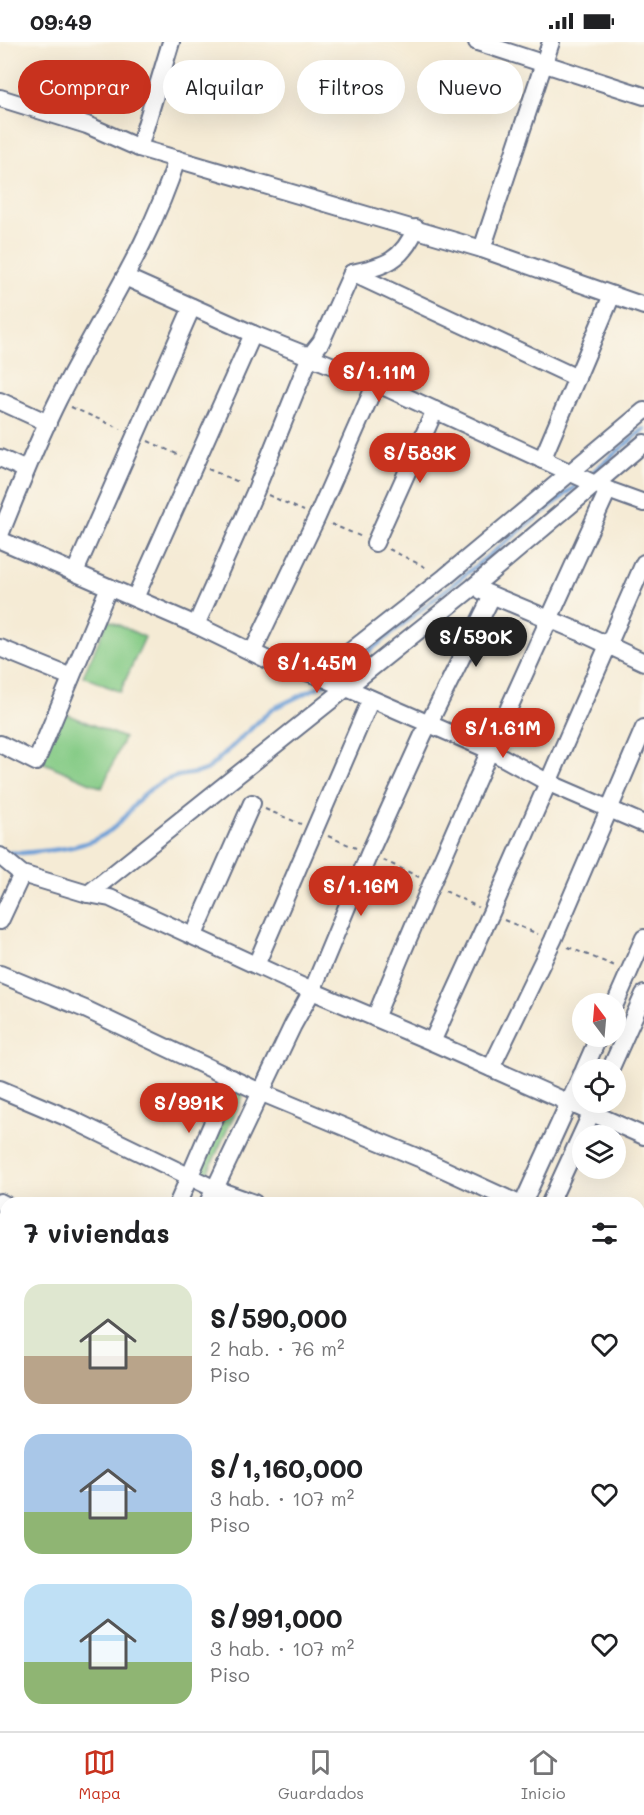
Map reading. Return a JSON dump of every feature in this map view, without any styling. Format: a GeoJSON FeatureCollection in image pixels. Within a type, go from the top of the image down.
{"type":"FeatureCollection","features":[{"type":"Feature","properties":{"kind":"street"},"geometry":{"type":"LineString","coordinates":[[139,148],[171,42]]}},
{"type":"Feature","properties":{"kind":"street"},"geometry":{"type":"LineString","coordinates":[[477,42],[644,96]]}},
{"type":"Feature","properties":{"kind":"street"},"geometry":{"type":"LineString","coordinates":[[482,249],[551,42]]}},
{"type":"Feature","properties":{"kind":"street"},"geometry":{"type":"LineString","coordinates":[[0,98],[87,125],[139,148],[416,228],[644,306]]}},
{"type":"Feature","properties":{"kind":"street"},"geometry":{"type":"LineString","coordinates":[[0,535],[26,470],[58,401],[165,196],[177,159]]}},
{"type":"Feature","properties":{"kind":"street"},"geometry":{"type":"LineString","coordinates":[[352,273],[385,265],[398,256],[406,248],[416,228]]}},
{"type":"Feature","properties":{"kind":"street"},"geometry":{"type":"LineString","coordinates":[[196,625],[256,490],[310,356],[321,342],[352,273]]}},
{"type":"Feature","properties":{"kind":"street"},"geometry":{"type":"LineString","coordinates":[[352,273],[577,378]]}},
{"type":"Feature","properties":{"kind":"street"},"geometry":{"type":"LineString","coordinates":[[124,277],[253,334],[376,382],[542,460],[644,503]]}},
{"type":"Feature","properties":{"kind":"street"},"geometry":{"type":"LineString","coordinates":[[542,460],[612,295]]}},
{"type":"Feature","properties":{"kind":"street"},"geometry":{"type":"LineString","coordinates":[[75,572],[192,308]]}},
{"type":"Feature","properties":{"kind":"street"},"geometry":{"type":"LineString","coordinates":[[135,598],[253,334]]}},
{"type":"Feature","properties":{"kind":"street"},"geometry":{"type":"LineString","coordinates":[[254,651],[376,382]]}},
{"type":"Feature","properties":{"kind":"street"},"geometry":{"type":"LineString","coordinates":[[0,401],[48,423]]}},
{"type":"Feature","properties":{"kind":"street"},"geometry":{"type":"LineString","coordinates":[[375,543],[435,410]]}},
{"type":"Feature","properties":{"kind":"street"},"geometry":{"type":"LineString","coordinates":[[319,676],[445,577],[644,411]]}},
{"type":"Feature","properties":{"kind":"street"},"geometry":{"type":"LineString","coordinates":[[88,894],[602,486],[644,443]]}},
{"type":"Feature","properties":{"kind":"street"},"geometry":{"type":"LineString","coordinates":[[0,458],[26,470]]}},
{"type":"Feature","properties":{"kind":"street"},"geometry":{"type":"LineString","coordinates":[[375,1018],[489,750],[549,620],[602,486]]}},
{"type":"Feature","properties":{"kind":"street"},"geometry":{"type":"LineString","coordinates":[[0,540],[109,586],[254,651],[268,660],[319,676],[489,750],[549,783],[644,824]]}},
{"type":"Feature","properties":{"kind":"street"},"geometry":{"type":"LineString","coordinates":[[432,1042],[549,783],[644,563]]}},
{"type":"Feature","properties":{"kind":"street"},"geometry":{"type":"LineString","coordinates":[[0,744],[36,762],[109,586]]}},
{"type":"Feature","properties":{"kind":"street"},"geometry":{"type":"LineString","coordinates":[[473,587],[644,662]]}},
{"type":"Feature","properties":{"kind":"street"},"geometry":{"type":"LineString","coordinates":[[0,1089],[73,1120],[189,1176],[212,1196],[260,1092],[312,991],[369,854],[423,735],[492,596]]}},
{"type":"Feature","properties":{"kind":"street"},"geometry":{"type":"LineString","coordinates":[[0,648],[71,677]]}},
{"type":"Feature","properties":{"kind":"street"},"geometry":{"type":"LineString","coordinates":[[255,965],[370,699]]}},
{"type":"Feature","properties":{"kind":"street"},"geometry":{"type":"LineString","coordinates":[[491,1068],[553,940],[644,728]]}},
{"type":"Feature","properties":{"kind":"street"},"geometry":{"type":"LineString","coordinates":[[194,935],[252,803]]}},
{"type":"Feature","properties":{"kind":"street"},"geometry":{"type":"LineString","coordinates":[[0,856],[22,874],[88,894],[110,898],[312,991],[572,1103]]}},
{"type":"Feature","properties":{"kind":"street"},"geometry":{"type":"LineString","coordinates":[[0,921],[22,874]]}},
{"type":"Feature","properties":{"kind":"street"},"geometry":{"type":"LineString","coordinates":[[620,993],[644,938]]}},
{"type":"Feature","properties":{"kind":"street"},"geometry":{"type":"LineString","coordinates":[[0,974],[85,1009],[260,1092],[419,1158],[504,1197]]}},
{"type":"Feature","properties":{"kind":"street"},"geometry":{"type":"LineString","coordinates":[[615,1059],[644,994]]}},
{"type":"Feature","properties":{"kind":"street"},"geometry":{"type":"LineString","coordinates":[[180,1197],[232,1078]]}},
{"type":"Feature","properties":{"kind":"street"},"geometry":{"type":"LineString","coordinates":[[526,1197],[572,1096]]}},
{"type":"Feature","properties":{"kind":"street"},"geometry":{"type":"LineString","coordinates":[[553,1197],[591,1113]]}},
{"type":"Feature","properties":{"kind":"street"},"geometry":{"type":"LineString","coordinates":[[604,1113],[644,1136]]}},
{"type":"Feature","properties":{"kind":"green space"},"geometry":{"type":"Polygon","coordinates":[[[108,620],[145,637],[120,692],[83,676],[108,620]]]}},
{"type":"Feature","properties":{"kind":"green space"},"geometry":{"type":"Polygon","coordinates":[[[62,712],[124,738],[102,788],[40,761],[62,712]]]}},
{"type":"Feature","properties":{"kind":"green space"},"geometry":{"type":"Polygon","coordinates":[[[236,1091],[244,1094],[206,1176],[199,1172],[236,1091]]]}},
{"type":"Feature","properties":{"kind":"waterway"},"geometry":{"type":"LineString","coordinates":[[594,471],[644,429]]}},
{"type":"Feature","properties":{"kind":"waterway"},"geometry":{"type":"LineString","coordinates":[[334,679],[576,486]]}},
{"type":"Feature","properties":{"kind":"waterway"},"geometry":{"type":"LineString","coordinates":[[5,854],[69,848],[101,836],[111,830],[150,790],[170,779],[198,773],[209,768],[272,709],[327,683]]}}]}
